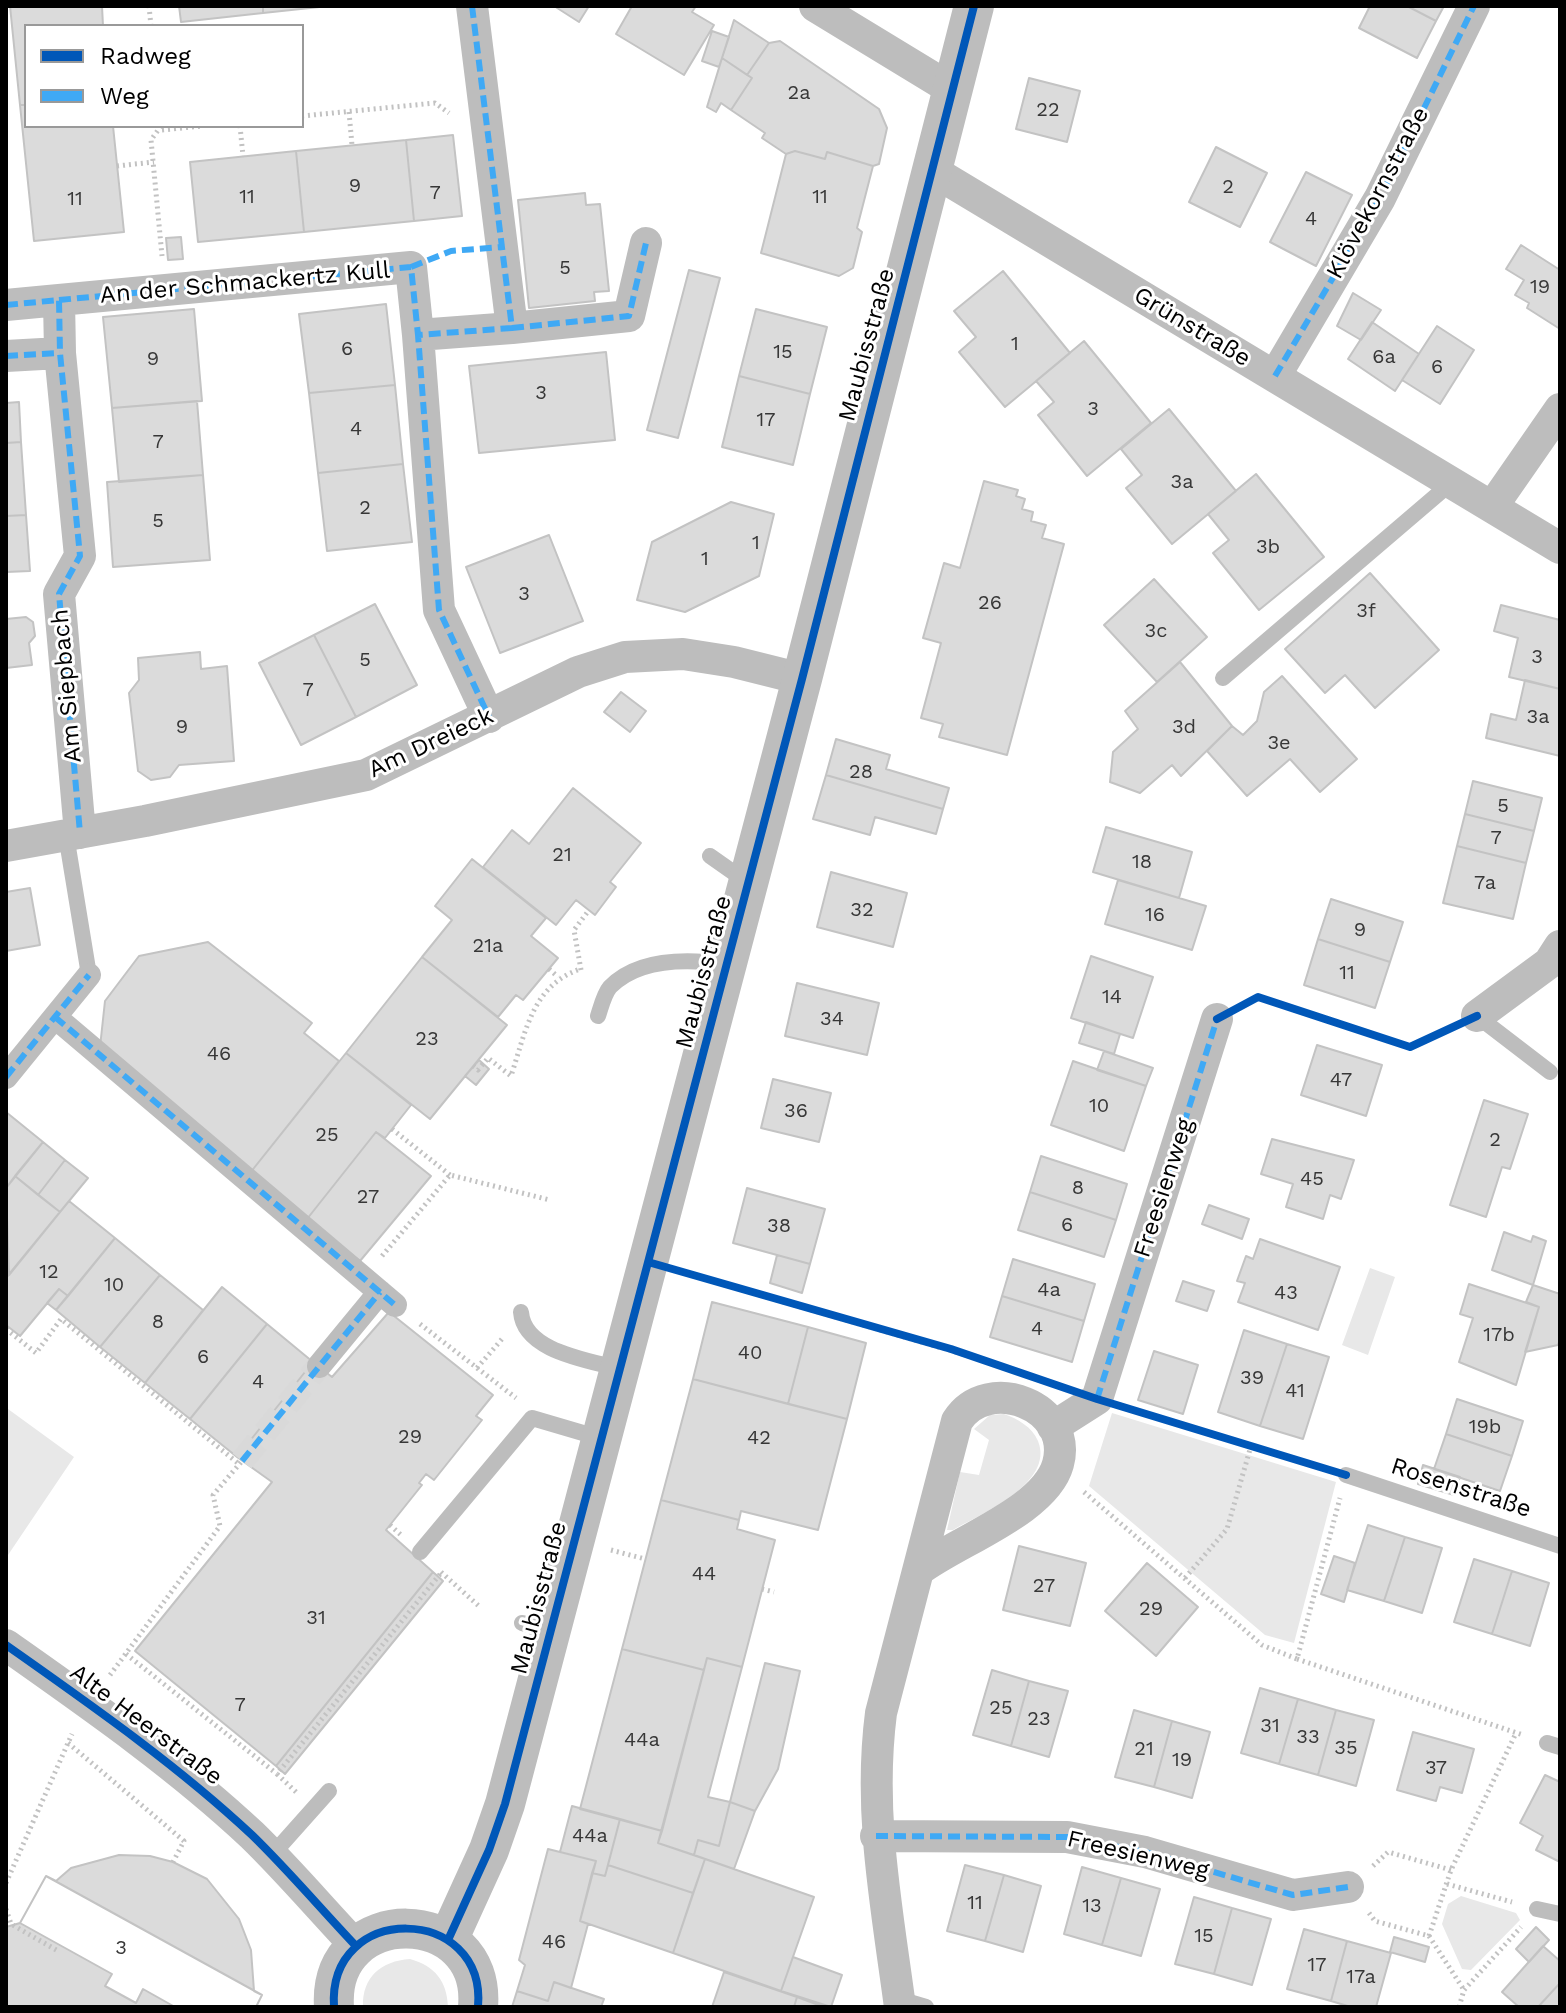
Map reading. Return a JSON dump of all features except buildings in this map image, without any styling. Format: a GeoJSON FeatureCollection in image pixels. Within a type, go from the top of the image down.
{"type":"FeatureCollection","features":[{"type":"Feature","properties":{"kind":"street"},"geometry":{"type":"LineString","coordinates":[[472,6],[512,328]]}},
{"type":"Feature","properties":{"kind":"street"},"geometry":{"type":"LineString","coordinates":[[815,6],[953,90]]}},
{"type":"Feature","properties":{"kind":"street","name":"Maubisstraße"},"geometry":{"type":"LineString","coordinates":[[448,1940],[489,1850],[505,1804],[536,1627],[602,1438],[802,679],[974,6]]}},
{"type":"Feature","properties":{"kind":"street","name":"Klövekornstraße"},"geometry":{"type":"LineString","coordinates":[[1275,376],[1380,198],[1474,6]]}},
{"type":"Feature","properties":{"kind":"street","name":"Grünstraße"},"geometry":{"type":"LineString","coordinates":[[933,171],[1560,548]]}},
{"type":"Feature","properties":{"kind":"street"},"geometry":{"type":"LineString","coordinates":[[418,335],[629,316],[646,243]]}},
{"type":"Feature","properties":{"kind":"street","name":"An der Schmackertz Kull"},"geometry":{"type":"LineString","coordinates":[[59,300],[411,267],[439,610],[489,717]]}},
{"type":"Feature","properties":{"kind":"street"},"geometry":{"type":"LineString","coordinates":[[6,305],[59,300]]}},
{"type":"Feature","properties":{"kind":"street","name":"Am Siepbach"},"geometry":{"type":"LineString","coordinates":[[59,300],[60,353],[80,556],[59,594],[73,834]]}},
{"type":"Feature","properties":{"kind":"street"},"geometry":{"type":"LineString","coordinates":[[6,356],[60,353]]}},
{"type":"Feature","properties":{"kind":"street"},"geometry":{"type":"LineString","coordinates":[[1492,507],[1560,409]]}},
{"type":"Feature","properties":{"kind":"street","name":"Am Dreieck"},"geometry":{"type":"LineString","coordinates":[[6,846],[366,775],[578,672],[625,657],[683,654],[734,662],[802,679]]}},
{"type":"Feature","properties":{"kind":"street"},"geometry":{"type":"LineString","coordinates":[[1477,1016],[1549,963],[1560,946]]}},
{"type":"Feature","properties":{"kind":"street"},"geometry":{"type":"LineString","coordinates":[[6,1077],[89,975]]}},
{"type":"Feature","properties":{"kind":"street"},"geometry":{"type":"LineString","coordinates":[[55,1017],[379,1292],[319,1366]]}},
{"type":"Feature","properties":{"kind":"street","name":"Freesienweg"},"geometry":{"type":"LineString","coordinates":[[1097,1399],[1217,1019]]}},
{"type":"Feature","properties":{"kind":"street"},"geometry":{"type":"LineString","coordinates":[[908,2004],[876,1836],[875,1761],[881,1713],[953,1431],[961,1415],[986,1399],[1010,1398],[1035,1406],[1053,1427],[1059,1445],[1058,1464],[1038,1495],[943,1552],[919,1570]]}},
{"type":"Feature","properties":{"kind":"street"},"geometry":{"type":"LineString","coordinates":[[1053,1427],[1097,1399]]}},
{"type":"Feature","properties":{"kind":"street","name":"Alte Heerstraße"},"geometry":{"type":"LineString","coordinates":[[6,1645],[171,1766],[272,1855],[356,1946]]}},
{"type":"Feature","properties":{"kind":"street","name":"Freesienweg"},"geometry":{"type":"LineString","coordinates":[[876,1836],[1067,1837],[1145,1852],[1293,1895],[1348,1887]]}},
{"type":"Feature","properties":{"kind":"street"},"geometry":{"type":"LineString","coordinates":[[334,2007],[333,1991],[340,1967],[356,1946],[377,1932],[401,1926],[426,1929],[448,1940],[469,1962],[480,1991],[478,2007]]}},
{"type":"Feature","properties":{"kind":"lane"},"geometry":{"type":"LineString","coordinates":[[1223,678],[1451,483]]}},
{"type":"Feature","properties":{"kind":"lane"},"geometry":{"type":"LineString","coordinates":[[73,834],[89,975]]}},
{"type":"Feature","properties":{"kind":"lane"},"geometry":{"type":"LineString","coordinates":[[710,856],[748,883]]}},
{"type":"Feature","properties":{"kind":"lane"},"geometry":{"type":"LineString","coordinates":[[598,1016],[608,989],[620,979],[664,962],[696,960],[727,965]]}},
{"type":"Feature","properties":{"kind":"lane"},"geometry":{"type":"LineString","coordinates":[[1477,1016],[1550,1072]]}},
{"type":"Feature","properties":{"kind":"lane"},"geometry":{"type":"LineString","coordinates":[[522,1318],[528,1334],[543,1344],[620,1369]]}},
{"type":"Feature","properties":{"kind":"lane"},"geometry":{"type":"LineString","coordinates":[[420,1552],[532,1418],[602,1438]]}},
{"type":"Feature","properties":{"kind":"lane","name":"Rosenstraße"},"geometry":{"type":"LineString","coordinates":[[1346,1475],[1560,1546]]}},
{"type":"Feature","properties":{"kind":"lane"},"geometry":{"type":"LineString","coordinates":[[272,1855],[329,1791]]}},
{"type":"Feature","properties":{"kind":"lane"},"geometry":{"type":"LineString","coordinates":[[1537,1909],[1560,1914]]}},
{"type":"Feature","properties":{"kind":"path"},"geometry":{"type":"LineString","coordinates":[[304,116],[435,103],[447,113]]}},
{"type":"Feature","properties":{"kind":"path"},"geometry":{"type":"LineString","coordinates":[[349,112],[352,145]]}},
{"type":"Feature","properties":{"kind":"path"},"geometry":{"type":"LineString","coordinates":[[161,128],[151,140],[166,290]]}},
{"type":"Feature","properties":{"kind":"path"},"geometry":{"type":"LineString","coordinates":[[240,128],[243,156]]}},
{"type":"Feature","properties":{"kind":"path"},"geometry":{"type":"LineString","coordinates":[[117,166],[154,162]]}},
{"type":"Feature","properties":{"kind":"path"},"geometry":{"type":"LineString","coordinates":[[589,910],[574,930],[580,969],[608,989]]}},
{"type":"Feature","properties":{"kind":"path"},"geometry":{"type":"LineString","coordinates":[[549,969],[558,977]]}},
{"type":"Feature","properties":{"kind":"path"},"geometry":{"type":"LineString","coordinates":[[473,1066],[478,1070],[488,1058],[511,1076],[533,1009],[558,977],[580,969]]}},
{"type":"Feature","properties":{"kind":"path"},"geometry":{"type":"LineString","coordinates":[[392,1129],[450,1175],[550,1200]]}},
{"type":"Feature","properties":{"kind":"path"},"geometry":{"type":"LineString","coordinates":[[450,1175],[379,1292],[515,1398],[530,1402]]}},
{"type":"Feature","properties":{"kind":"path"},"geometry":{"type":"LineString","coordinates":[[648,1262],[995,1364]]}},
{"type":"Feature","properties":{"kind":"path"},"geometry":{"type":"LineString","coordinates":[[477,1368],[522,1318]]}},
{"type":"Feature","properties":{"kind":"path"},"geometry":{"type":"LineString","coordinates":[[6,1329],[36,1353],[61,1319],[240,1462],[213,1495],[220,1526],[89,1704],[68,1743],[6,1883]]}},
{"type":"Feature","properties":{"kind":"path"},"geometry":{"type":"LineString","coordinates":[[506,1409],[515,1398]]}},
{"type":"Feature","properties":{"kind":"path"},"geometry":{"type":"LineString","coordinates":[[1097,1399],[1346,1475],[1297,1659]]}},
{"type":"Feature","properties":{"kind":"path"},"geometry":{"type":"LineString","coordinates":[[1184,1578],[1227,1529],[1251,1446]]}},
{"type":"Feature","properties":{"kind":"path"},"geometry":{"type":"LineString","coordinates":[[1079,1487],[1262,1645],[1553,1745]]}},
{"type":"Feature","properties":{"kind":"path"},"geometry":{"type":"LineString","coordinates":[[402,1535],[411,1524]]}},
{"type":"Feature","properties":{"kind":"path"},"geometry":{"type":"LineString","coordinates":[[390,1525],[481,1608]]}},
{"type":"Feature","properties":{"kind":"path"},"geometry":{"type":"LineString","coordinates":[[277,1774],[441,1572]]}},
{"type":"Feature","properties":{"kind":"path"},"geometry":{"type":"LineString","coordinates":[[762,1589],[774,1592]]}},
{"type":"Feature","properties":{"kind":"path"},"geometry":{"type":"LineString","coordinates":[[126,1654],[277,1774],[313,1809]]}},
{"type":"Feature","properties":{"kind":"path"},"geometry":{"type":"LineString","coordinates":[[1429,1936],[1451,1870],[1516,1733]]}},
{"type":"Feature","properties":{"kind":"path"},"geometry":{"type":"LineString","coordinates":[[68,1743],[184,1841],[173,1862]]}},
{"type":"Feature","properties":{"kind":"path"},"geometry":{"type":"LineString","coordinates":[[1451,1870],[1388,1852],[1348,1887],[1375,1921],[1429,1936],[1464,1990]]}},
{"type":"Feature","properties":{"kind":"path"},"geometry":{"type":"LineString","coordinates":[[1447,1884],[1537,1909],[1464,1990],[1459,2007]]}},
{"type":"Feature","properties":{"kind":"path"},"geometry":{"type":"LineString","coordinates":[[6,1909],[11,1924],[58,1951]]}},
{"type":"Feature","properties":{"kind":"shaded area"},"geometry":{"type":"Polygon","coordinates":[[[1370,1268],[1395,1277],[1368,1355],[1342,1345],[1370,1268]]]}},
{"type":"Feature","properties":{"kind":"shaded area"},"geometry":{"type":"Polygon","coordinates":[[[8,1409],[74,1457],[6,1558],[6,1412],[8,1409]]]}},
{"type":"Feature","properties":{"kind":"shaded area"},"geometry":{"type":"Polygon","coordinates":[[[1112,1413],[1336,1482],[1294,1643],[1265,1635],[1089,1486],[1112,1413]]]}},
{"type":"Feature","properties":{"kind":"shaded area"},"geometry":{"type":"Polygon","coordinates":[[[1004,1414],[1024,1424],[1038,1441],[1040,1456],[1036,1470],[1026,1483],[997,1506],[953,1530],[947,1530],[960,1472],[979,1475],[989,1440],[974,1429],[990,1415],[1004,1414]]]}},
{"type":"Feature","properties":{"kind":"shaded area"},"geometry":{"type":"Polygon","coordinates":[[[1461,1896],[1516,1913],[1520,1920],[1471,1970],[1462,1969],[1442,1924],[1448,1904],[1461,1896]]]}},
{"type":"Feature","properties":{"kind":"shaded area"},"geometry":{"type":"Polygon","coordinates":[[[410,1959],[433,1970],[438,1976],[448,2007],[363,2007],[366,1987],[375,1972],[390,1963],[410,1959]]]}},
{"type":"Feature","properties":{"kind":"tunnel"},"geometry":{"type":"LineString","coordinates":[[242,1461],[319,1366]]}},
{"type":"Feature","properties":{"kind":"marked path"},"geometry":{"type":"LineString","coordinates":[[472,6],[512,328],[418,335],[439,610],[489,717]]}},
{"type":"Feature","properties":{"kind":"marked path"},"geometry":{"type":"LineString","coordinates":[[1275,376],[1380,198],[1474,6]]}},
{"type":"Feature","properties":{"kind":"marked path"},"geometry":{"type":"LineString","coordinates":[[512,328],[629,316],[646,243]]}},
{"type":"Feature","properties":{"kind":"marked path"},"geometry":{"type":"LineString","coordinates":[[411,267],[451,251],[501,247]]}},
{"type":"Feature","properties":{"kind":"marked path"},"geometry":{"type":"LineString","coordinates":[[59,300],[411,267],[418,335]]}},
{"type":"Feature","properties":{"kind":"marked path"},"geometry":{"type":"LineString","coordinates":[[6,305],[59,300],[60,353],[80,556],[59,594],[80,833]]}},
{"type":"Feature","properties":{"kind":"marked path"},"geometry":{"type":"LineString","coordinates":[[6,356],[60,353]]}},
{"type":"Feature","properties":{"kind":"marked path"},"geometry":{"type":"LineString","coordinates":[[6,1077],[89,975]]}},
{"type":"Feature","properties":{"kind":"marked path"},"geometry":{"type":"LineString","coordinates":[[1097,1399],[1217,1019],[1222,1016]]}},
{"type":"Feature","properties":{"kind":"marked path"},"geometry":{"type":"LineString","coordinates":[[55,1017],[395,1305]]}},
{"type":"Feature","properties":{"kind":"marked path"},"geometry":{"type":"LineString","coordinates":[[242,1461],[380,1292]]}},
{"type":"Feature","properties":{"kind":"marked path"},"geometry":{"type":"LineString","coordinates":[[876,1836],[1067,1837],[1145,1852],[1293,1895],[1348,1887]]}},
{"type":"Feature","properties":{"kind":"cycle path"},"geometry":{"type":"LineString","coordinates":[[448,1940],[489,1850],[505,1804],[802,679],[974,6]]}},
{"type":"Feature","properties":{"kind":"cycle path"},"geometry":{"type":"LineString","coordinates":[[1217,1019],[1258,997],[1410,1047],[1477,1016]]}},
{"type":"Feature","properties":{"kind":"cycle path"},"geometry":{"type":"LineString","coordinates":[[648,1262],[951,1349],[1097,1399],[1346,1475]]}},
{"type":"Feature","properties":{"kind":"cycle path"},"geometry":{"type":"LineString","coordinates":[[6,1645],[132,1736],[223,1809],[265,1848],[356,1946]]}},
{"type":"Feature","properties":{"kind":"cycle path"},"geometry":{"type":"LineString","coordinates":[[334,2007],[339,1972],[355,1948],[379,1933],[407,1929],[435,1934],[458,1949],[474,1973],[478,2007]]}}]}
